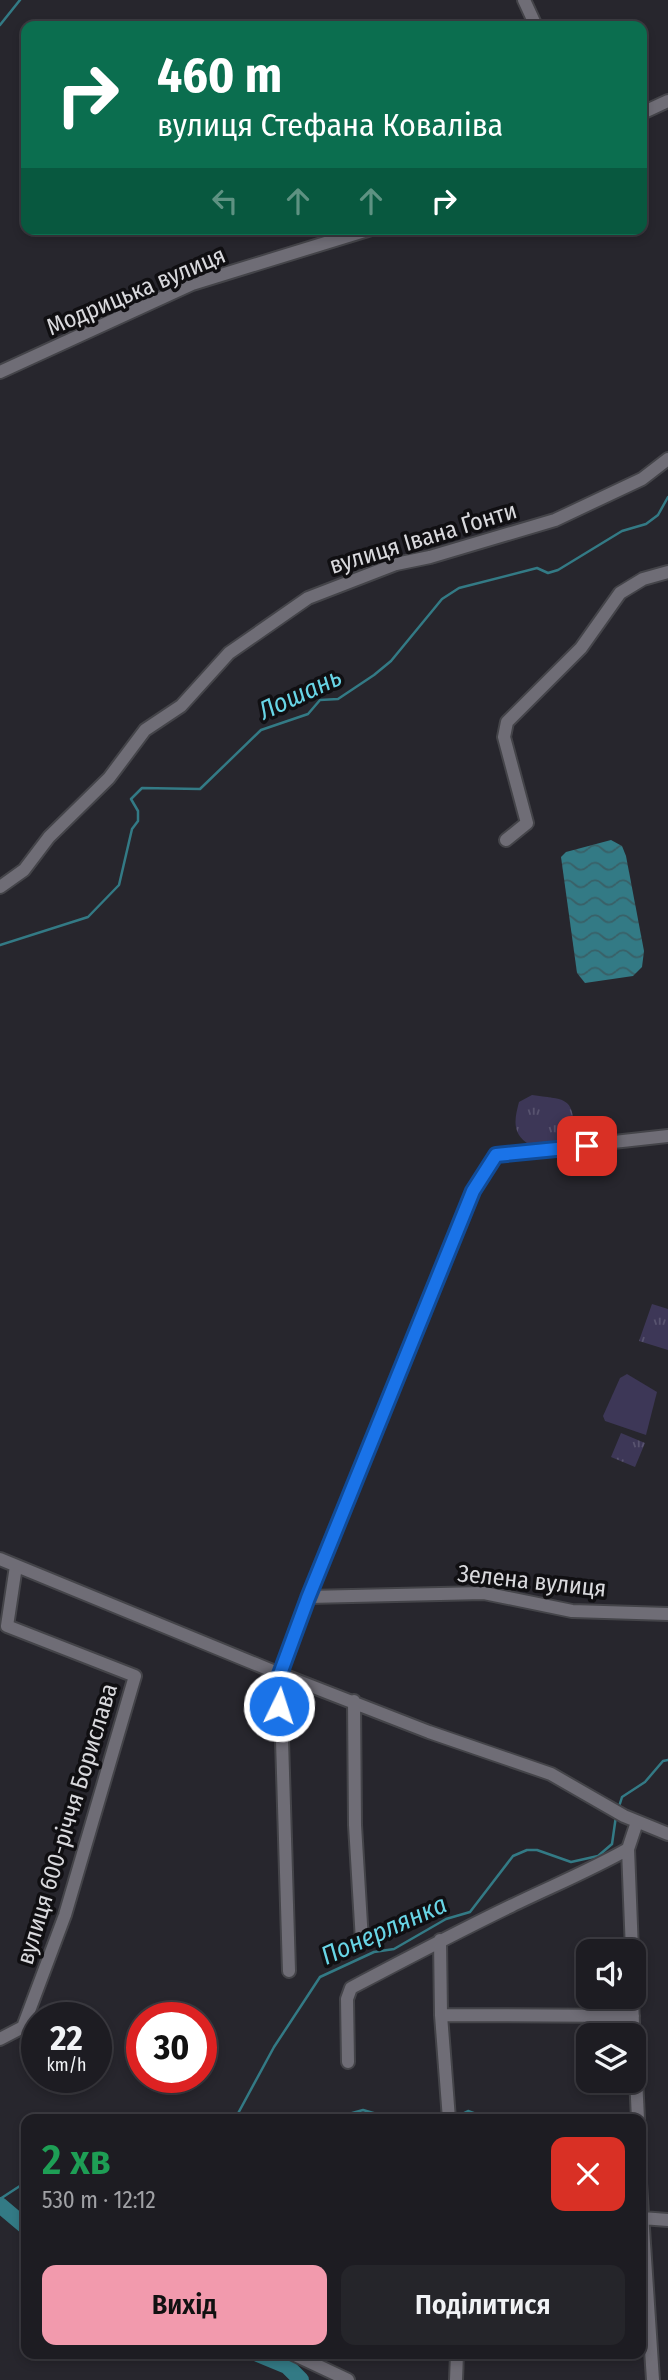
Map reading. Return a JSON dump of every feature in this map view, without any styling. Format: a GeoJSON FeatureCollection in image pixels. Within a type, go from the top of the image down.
{"type":"FeatureCollection","features":[{"type":"Feature","properties":{"kind":"street"},"geometry":{"type":"LineString","coordinates":[[524,0],[534,21]]}},
{"type":"Feature","properties":{"kind":"street"},"geometry":{"type":"LineString","coordinates":[[647,111],[668,101]]}},
{"type":"Feature","properties":{"kind":"street","name":"Модрицька вулиця"},"geometry":{"type":"LineString","coordinates":[[0,372],[192,284],[351,235]]}},
{"type":"Feature","properties":{"kind":"street","name":"вулиця Івана Ґонти"},"geometry":{"type":"LineString","coordinates":[[0,887],[24,870],[50,837],[109,778],[145,730],[181,706],[229,653],[308,598],[396,564],[555,520],[642,479],[668,458]]}},
{"type":"Feature","properties":{"kind":"street"},"geometry":{"type":"LineString","coordinates":[[506,840],[527,823],[504,737],[507,722],[581,648],[601,615],[620,593],[643,579],[668,572]]}},
{"type":"Feature","properties":{"kind":"street"},"geometry":{"type":"LineString","coordinates":[[289,1971],[280,1674],[453,1238],[496,1155],[668,1136]]}},
{"type":"Feature","properties":{"kind":"street"},"geometry":{"type":"LineString","coordinates":[[0,1559],[280,1674],[429,1732],[551,1774],[624,1816],[668,1834]]}},
{"type":"Feature","properties":{"kind":"street","name":"вулиця 600-річчя Борислава"},"geometry":{"type":"LineString","coordinates":[[0,2039],[23,2027],[33,2003],[65,1915],[135,1676],[7,1626],[16,1566]]}},
{"type":"Feature","properties":{"kind":"street","name":"Зелена вулиця"},"geometry":{"type":"LineString","coordinates":[[308,1598],[484,1593],[572,1611],[668,1614]]}},
{"type":"Feature","properties":{"kind":"street"},"geometry":{"type":"LineString","coordinates":[[354,1701],[355,1825],[362,1941]]}},
{"type":"Feature","properties":{"kind":"street"},"geometry":{"type":"LineString","coordinates":[[632,1939],[628,1849],[637,1822]]}},
{"type":"Feature","properties":{"kind":"street"},"geometry":{"type":"LineString","coordinates":[[348,2062],[347,1999],[351,1989],[440,1940],[539,1892],[581,1876],[628,1849]]}},
{"type":"Feature","properties":{"kind":"street"},"geometry":{"type":"LineString","coordinates":[[440,1940],[441,2015],[449,2114]]}},
{"type":"Feature","properties":{"kind":"street"},"geometry":{"type":"LineString","coordinates":[[633,2009],[633,2023]]}},
{"type":"Feature","properties":{"kind":"street"},"geometry":{"type":"LineString","coordinates":[[441,2015],[633,2017]]}},
{"type":"Feature","properties":{"kind":"street"},"geometry":{"type":"LineString","coordinates":[[637,2093],[638,2114]]}},
{"type":"Feature","properties":{"kind":"street"},"geometry":{"type":"LineString","coordinates":[[646,2218],[668,2220]]}},
{"type":"Feature","properties":{"kind":"street"},"geometry":{"type":"LineString","coordinates":[[646,2277],[653,2380]]}},
{"type":"Feature","properties":{"kind":"street"},"geometry":{"type":"LineString","coordinates":[[304,2359],[348,2380]]}},
{"type":"Feature","properties":{"kind":"street"},"geometry":{"type":"LineString","coordinates":[[456,2380],[457,2359]]}},
{"type":"Feature","properties":{"kind":"green space"},"geometry":{"type":"Polygon","coordinates":[[[532,1095],[559,1099],[569,1105],[574,1131],[565,1140],[530,1145],[517,1132],[519,1102],[532,1095]]]}},
{"type":"Feature","properties":{"kind":"green space"},"geometry":{"type":"Polygon","coordinates":[[[652,1304],[668,1309],[668,1350],[639,1341],[652,1304]]]}},
{"type":"Feature","properties":{"kind":"green space"},"geometry":{"type":"Polygon","coordinates":[[[627,1374],[657,1392],[646,1435],[605,1421],[603,1416],[620,1378],[627,1374]]]}},
{"type":"Feature","properties":{"kind":"green space"},"geometry":{"type":"Polygon","coordinates":[[[621,1433],[645,1443],[635,1467],[611,1457],[621,1433]]]}},
{"type":"Feature","properties":{"kind":"water"},"geometry":{"type":"Polygon","coordinates":[[[611,840],[622,846],[626,856],[644,951],[642,967],[633,976],[585,983],[577,973],[561,857],[566,852],[611,840]]]}},
{"type":"Feature","properties":{"kind":"waterway"},"geometry":{"type":"LineString","coordinates":[[0,25],[20,0]]}},
{"type":"Feature","properties":{"kind":"waterway","name":"Лошань"},"geometry":{"type":"LineString","coordinates":[[0,945],[88,917],[119,885],[132,829],[138,821],[138,811],[131,799],[142,788],[200,789],[261,730],[308,714],[320,700],[338,699],[374,675],[391,661],[442,599],[459,588],[537,568],[548,573],[558,570],[622,531],[646,524],[658,515],[668,497]]}},
{"type":"Feature","properties":{"kind":"waterway","name":"Понерлянка"},"geometry":{"type":"LineString","coordinates":[[618,1810],[622,1797],[645,1782],[663,1761],[668,1760]]}},
{"type":"Feature","properties":{"kind":"waterway","name":"Понерлянка"},"geometry":{"type":"LineString","coordinates":[[238,2114],[274,2047],[320,1977],[374,1952],[394,1949],[446,1919],[470,1912],[513,1856],[527,1850],[537,1850],[571,1862],[598,1856],[612,1844],[616,1816]]}},
{"type":"Feature","properties":{"kind":"waterway"},"geometry":{"type":"LineString","coordinates":[[349,2114],[363,2110],[377,2114]]}},
{"type":"Feature","properties":{"kind":"waterway"},"geometry":{"type":"LineString","coordinates":[[462,2114],[468,2111],[476,2114]]}},
{"type":"Feature","properties":{"kind":"waterway","name":"Понерлянка"},"geometry":{"type":"LineString","coordinates":[[0,2199],[21,2185]]}},
{"type":"Feature","properties":{"kind":"waterway"},"geometry":{"type":"LineString","coordinates":[[0,2205],[21,2223]]}},
{"type":"Feature","properties":{"kind":"waterway"},"geometry":{"type":"LineString","coordinates":[[270,2359],[287,2366],[301,2380]]}},
{"type":"Feature","properties":{"kind":"route"},"geometry":{"type":"LineString","coordinates":[[279,1706],[280,1674],[308,1598],[473,1191],[496,1155],[587,1146]]}}]}
